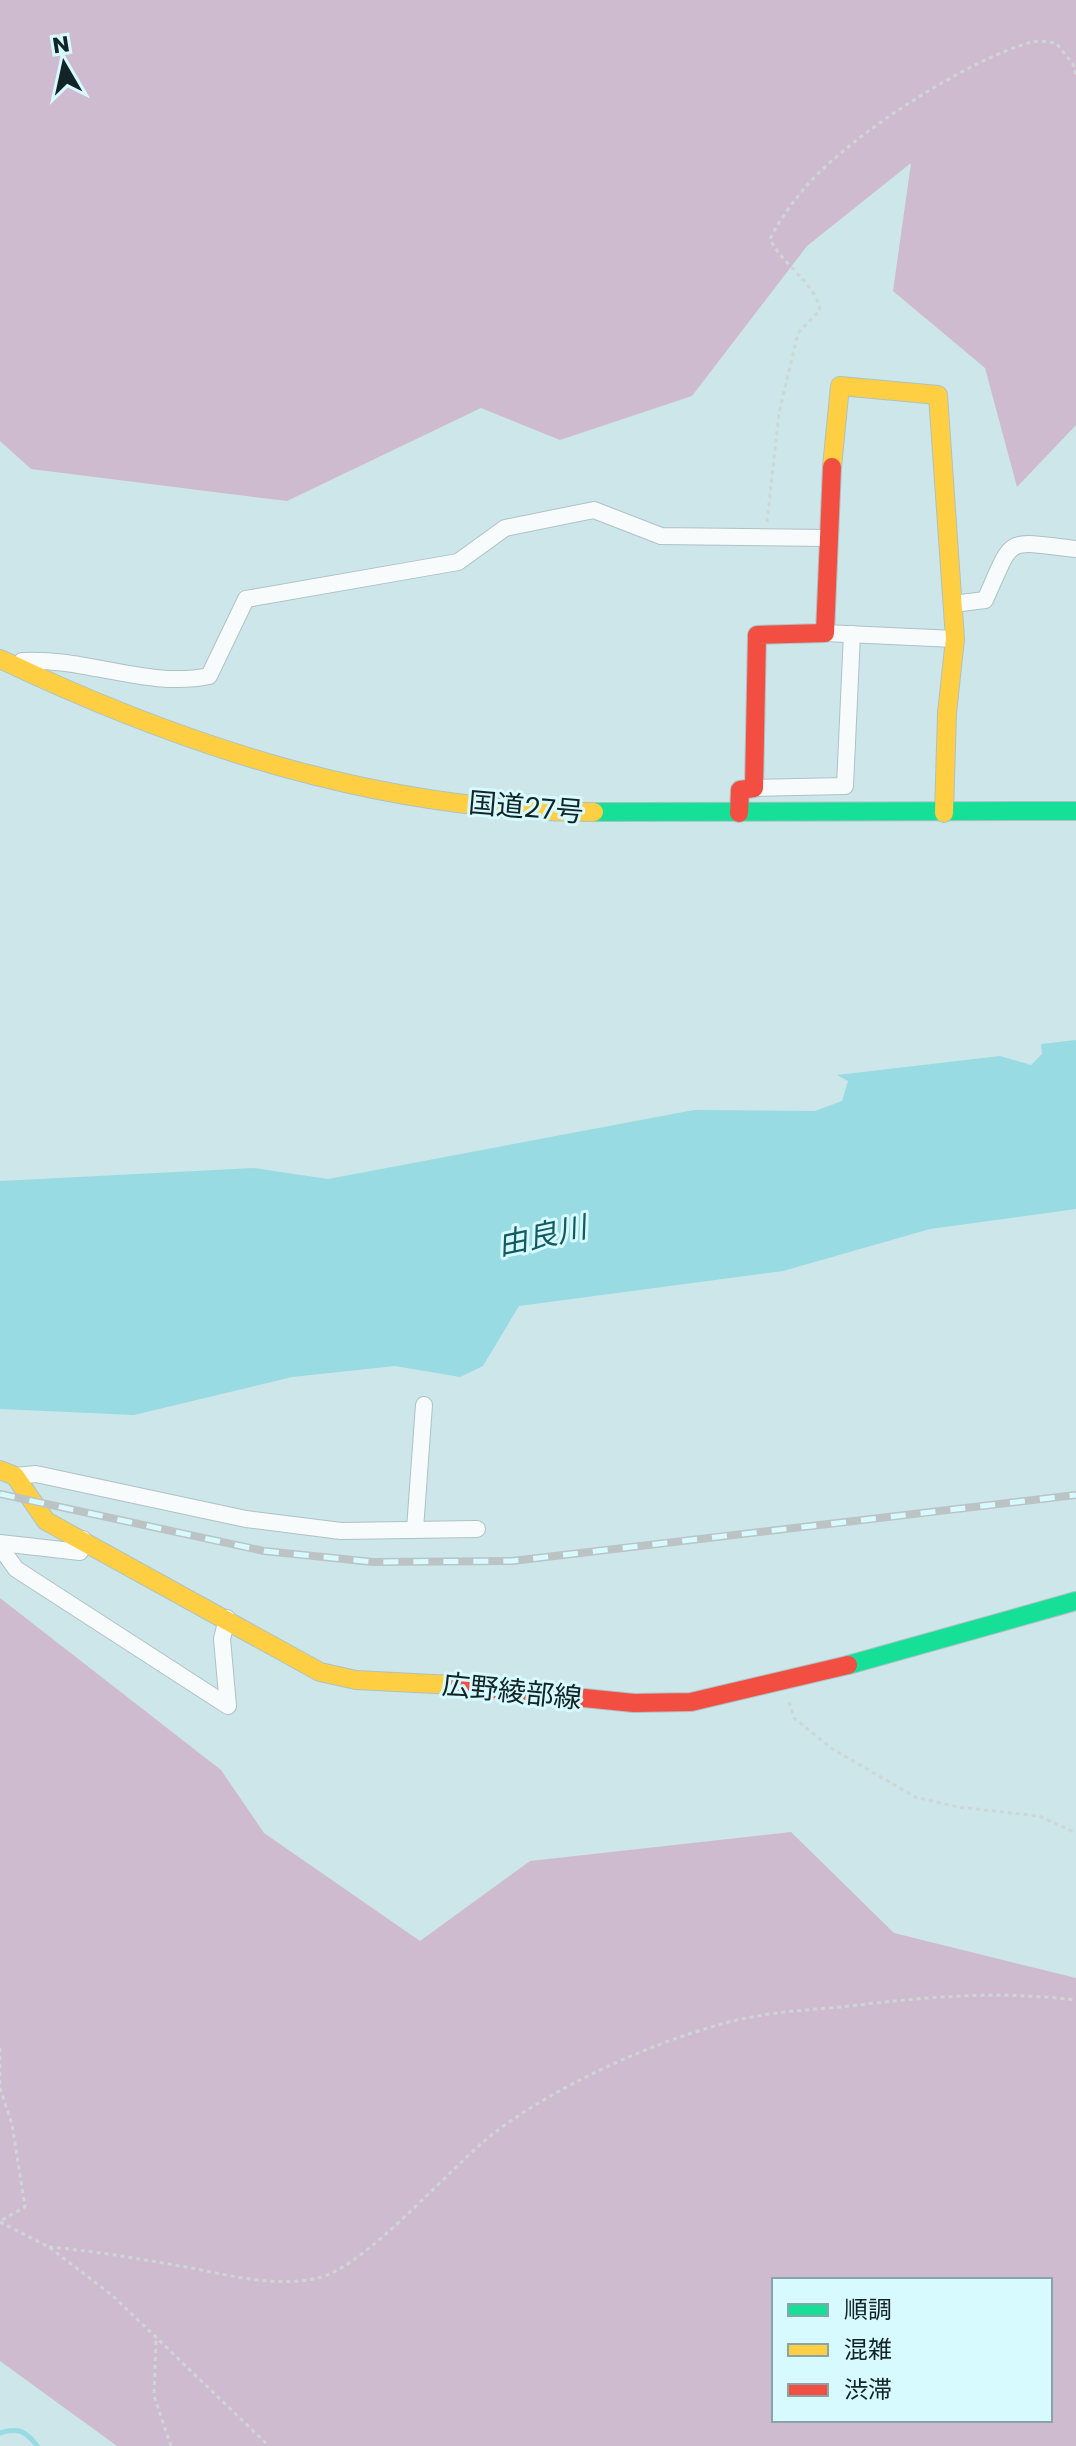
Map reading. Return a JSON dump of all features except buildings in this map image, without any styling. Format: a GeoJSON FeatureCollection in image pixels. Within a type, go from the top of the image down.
{"type":"FeatureCollection","features":[{"type":"Feature","properties":{"kind":"main road"},"geometry":{"type":"LineString","coordinates":[[739,813],[740,790],[754,788],[757,635],[825,633],[840,386],[938,395],[955,639],[947,713],[944,813]]}},
{"type":"Feature","properties":{"kind":"main road","name":"国道27号"},"geometry":{"type":"LineString","coordinates":[[8,663],[91,702],[233,755],[365,790],[539,812],[1076,811]]}},
{"type":"Feature","properties":{"kind":"main road","name":"広野綾部線"},"geometry":{"type":"LineString","coordinates":[[7,1473],[46,1521],[227,1618],[320,1672],[356,1680],[438,1683],[634,1703],[691,1702],[782,1683],[1076,1601]]}},
{"type":"Feature","properties":{"kind":"street"},"geometry":{"type":"LineString","coordinates":[[8,663],[85,664],[185,681],[209,676],[246,599],[458,562],[505,528],[594,510],[661,536],[829,538]]}},
{"type":"Feature","properties":{"kind":"street"},"geometry":{"type":"LineString","coordinates":[[953,604],[985,600],[1006,550],[1019,543],[1076,549]]}},
{"type":"Feature","properties":{"kind":"street"},"geometry":{"type":"LineString","coordinates":[[825,633],[955,639]]}},
{"type":"Feature","properties":{"kind":"street"},"geometry":{"type":"LineString","coordinates":[[754,788],[845,786],[852,634]]}},
{"type":"Feature","properties":{"kind":"street"},"geometry":{"type":"LineString","coordinates":[[415,1529],[424,1405]]}},
{"type":"Feature","properties":{"kind":"street"},"geometry":{"type":"LineString","coordinates":[[7,1473],[36,1474],[246,1519],[341,1531],[477,1529]]}},
{"type":"Feature","properties":{"kind":"street"},"geometry":{"type":"LineString","coordinates":[[0,1545],[80,1552],[83,1539]]}},
{"type":"Feature","properties":{"kind":"street"},"geometry":{"type":"LineString","coordinates":[[0,1545],[16,1569],[228,1706],[222,1639],[227,1618]]}},
{"type":"Feature","properties":{"kind":"path"},"geometry":{"type":"LineString","coordinates":[[766,537],[779,413],[798,333],[820,310],[818,297],[776,252],[770,239],[777,226],[810,183],[847,149],[895,114],[973,67],[1034,41],[1056,43],[1073,64],[1076,75]]}},
{"type":"Feature","properties":{"kind":"path"},"geometry":{"type":"LineString","coordinates":[[782,1683],[794,1718],[831,1748],[915,1797],[958,1807],[1039,1816],[1076,1833]]}},
{"type":"Feature","properties":{"kind":"path"},"geometry":{"type":"LineString","coordinates":[[49,2247],[100,2251],[250,2279],[291,2281],[320,2278],[370,2246],[493,2134],[535,2106],[577,2083],[687,2034],[758,2016],[918,1998],[1005,1993],[1076,2000]]}},
{"type":"Feature","properties":{"kind":"path"},"geometry":{"type":"LineString","coordinates":[[0,2048],[0,2088],[12,2124],[25,2207],[0,2221]]}},
{"type":"Feature","properties":{"kind":"path"},"geometry":{"type":"LineString","coordinates":[[0,2221],[49,2247],[113,2296],[269,2446]]}},
{"type":"Feature","properties":{"kind":"path"},"geometry":{"type":"LineString","coordinates":[[156,2339],[154,2396],[171,2446]]}},
{"type":"Feature","properties":{"kind":"shaded area"},"geometry":{"type":"Polygon","coordinates":[[[0,0],[1076,0],[1076,425],[1017,487],[985,368],[893,291],[911,163],[807,246],[692,396],[560,440],[481,408],[287,501],[31,469],[0,441],[0,0]]]}},
{"type":"Feature","properties":{"kind":"shaded area"},"geometry":{"type":"Polygon","coordinates":[[[0,1598],[221,1770],[264,1833],[420,1941],[530,1861],[791,1832],[894,1933],[1076,1978],[1076,2446],[117,2446],[0,2361],[0,1598]]]}},
{"type":"Feature","properties":{"kind":"water","name":"由良川"},"geometry":{"type":"Polygon","coordinates":[[[1076,1040],[1076,1209],[930,1229],[783,1271],[519,1306],[483,1366],[460,1377],[395,1366],[292,1377],[134,1415],[0,1409],[0,1181],[254,1168],[328,1179],[694,1110],[815,1111],[842,1101],[848,1081],[837,1075],[1000,1056],[1031,1065],[1042,1054],[1041,1044],[1076,1040]]]}},
{"type":"Feature","properties":{"kind":"waterway"},"geometry":{"type":"LineString","coordinates":[[0,2433],[12,2430],[21,2432],[37,2446]]}},
{"type":"Feature","properties":{"kind":"railway"},"geometry":{"type":"LineString","coordinates":[[0,1494],[264,1551],[373,1562],[512,1561],[1076,1495]]}},
{"type":"Feature","properties":{"kind":"traffic: fast"},"geometry":{"type":"LineString","coordinates":[[594,812],[1076,811]]}},
{"type":"Feature","properties":{"kind":"traffic: fast"},"geometry":{"type":"LineString","coordinates":[[848,1665],[1076,1601]]}},
{"type":"Feature","properties":{"kind":"traffic: slow"},"geometry":{"type":"LineString","coordinates":[[832,467],[840,386],[938,395],[955,639],[947,713],[944,813]]}},
{"type":"Feature","properties":{"kind":"traffic: slow"},"geometry":{"type":"LineString","coordinates":[[0,659],[142,720],[215,747],[289,769],[439,801],[516,809],[594,812]]}},
{"type":"Feature","properties":{"kind":"traffic: slow"},"geometry":{"type":"LineString","coordinates":[[0,1470],[15,1476],[46,1521],[320,1672],[356,1680],[454,1685]]}},
{"type":"Feature","properties":{"kind":"traffic: jam"},"geometry":{"type":"LineString","coordinates":[[739,813],[740,790],[754,788],[757,635],[825,633],[832,467]]}},
{"type":"Feature","properties":{"kind":"traffic: jam"},"geometry":{"type":"LineString","coordinates":[[454,1685],[634,1703],[691,1702],[848,1665]]}}]}
